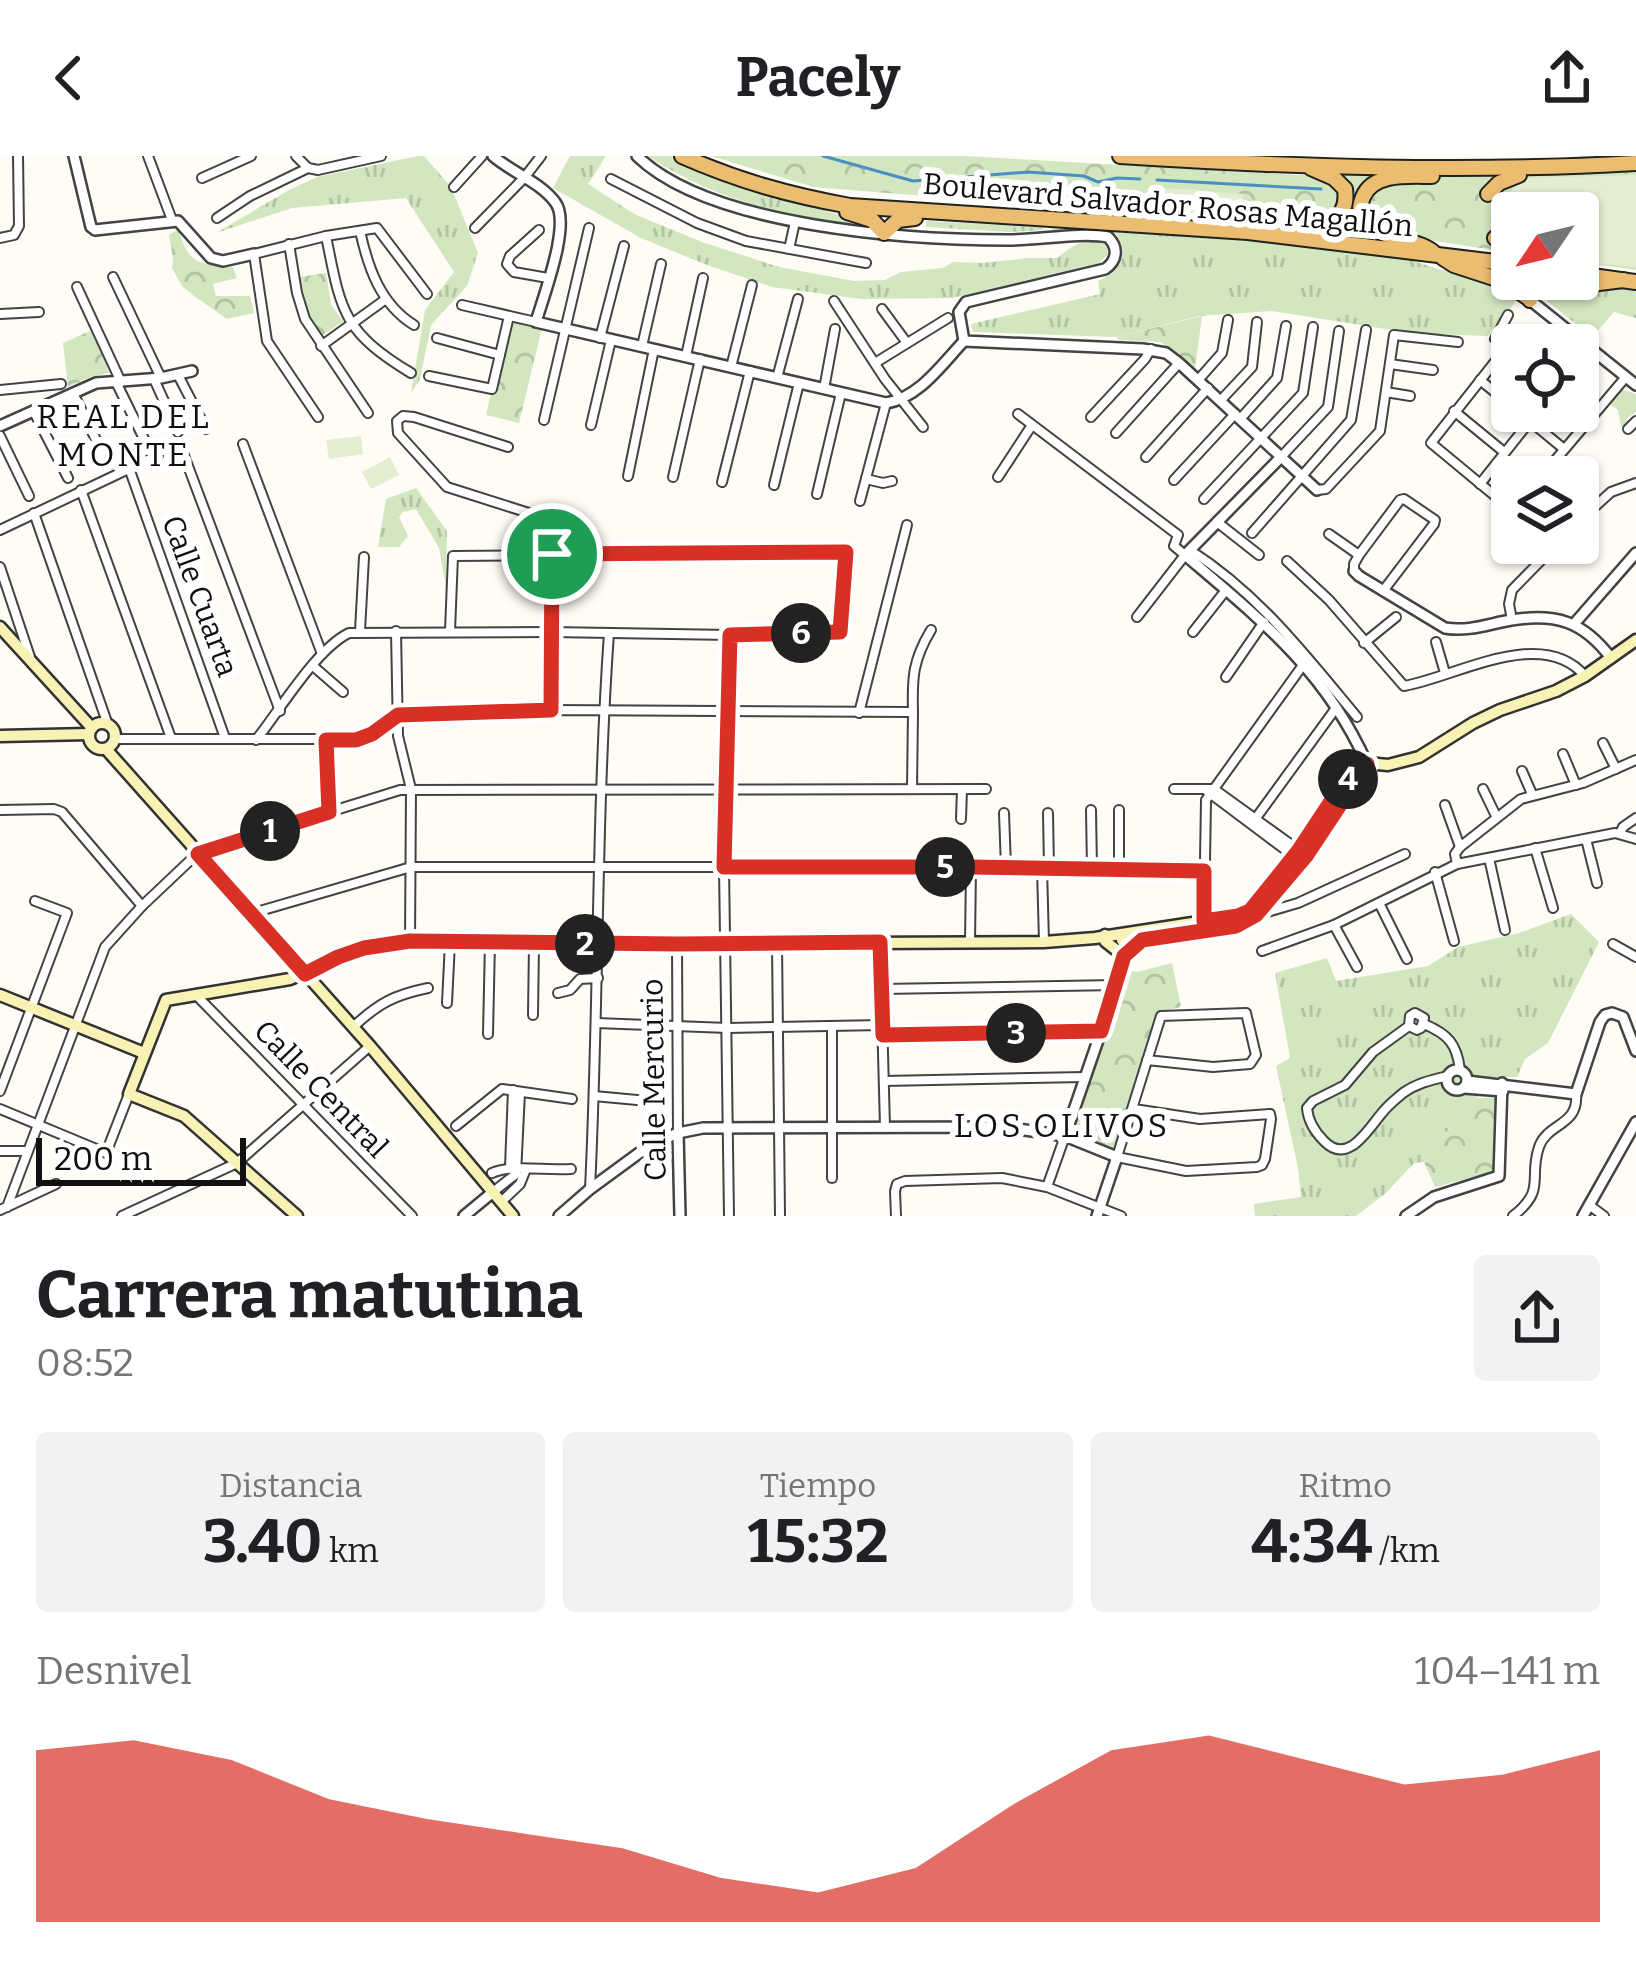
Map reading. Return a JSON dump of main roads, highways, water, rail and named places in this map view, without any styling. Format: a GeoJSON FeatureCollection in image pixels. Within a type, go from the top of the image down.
{"type":"FeatureCollection","features":[{"type":"Feature","properties":{"kind":"highway","name":"Boulevard Salvador Rosas Magallón"},"geometry":{"type":"LineString","coordinates":[[682,156],[734,179],[850,206],[1225,231],[1491,261]]}},
{"type":"Feature","properties":{"kind":"highway","name":"Boulevard Salvador Rosas Magallón"},"geometry":{"type":"LineString","coordinates":[[1125,156],[1503,169],[1636,163]]}},
{"type":"Feature","properties":{"kind":"highway"},"geometry":{"type":"LineString","coordinates":[[1225,231],[1319,226],[1338,217],[1347,198],[1340,182],[1303,160]]}},
{"type":"Feature","properties":{"kind":"highway"},"geometry":{"type":"LineString","coordinates":[[1488,194],[1514,176],[1582,163]]}},
{"type":"Feature","properties":{"kind":"highway"},"geometry":{"type":"LineString","coordinates":[[1503,169],[1385,178],[1367,190],[1363,218],[1371,228],[1422,243],[1454,265],[1503,281],[1530,299],[1527,287],[1531,284],[1632,281]]}},
{"type":"Feature","properties":{"kind":"highway"},"geometry":{"type":"LineString","coordinates":[[790,195],[866,218],[884,232],[905,219],[952,214]]}},
{"type":"Feature","properties":{"kind":"highway"},"geometry":{"type":"LineString","coordinates":[[1033,220],[1047,229],[1051,240]]}},
{"type":"Feature","properties":{"kind":"highway"},"geometry":{"type":"LineString","coordinates":[[1599,277],[1632,281]]}},
{"type":"Feature","properties":{"kind":"main road"},"geometry":{"type":"LineString","coordinates":[[3,635],[90,731],[94,747],[110,744]]}},
{"type":"Feature","properties":{"kind":"main road"},"geometry":{"type":"LineString","coordinates":[[293,1215],[184,1116],[129,1094],[166,1000],[305,974],[364,948],[410,941],[1044,942],[1236,926],[1253,913],[1300,856],[1362,760],[1403,763],[1419,757],[1486,716],[1585,676],[1636,640]]}},
{"type":"Feature","properties":{"kind":"main road"},"geometry":{"type":"LineString","coordinates":[[0,736],[90,731],[99,724],[114,732],[110,744]]}},
{"type":"Feature","properties":{"kind":"main road"},"geometry":{"type":"LineString","coordinates":[[110,744],[198,854],[370,1046],[513,1216]]}},
{"type":"Feature","properties":{"kind":"main road"},"geometry":{"type":"LineString","coordinates":[[1102,938],[1124,956],[1142,936],[1253,913]]}},
{"type":"Feature","properties":{"kind":"main road"},"geometry":{"type":"LineString","coordinates":[[0,995],[144,1053]]}},
{"type":"Feature","properties":{"kind":"waterway"},"geometry":{"type":"LineString","coordinates":[[823,156],[913,181],[1028,172],[1084,176],[1098,182],[1140,179]]}},
{"type":"Feature","properties":{"kind":"waterway"},"geometry":{"type":"LineString","coordinates":[[1157,180],[1321,189]]}},
{"type":"Feature","properties":{"kind":"district","name":"REAL DEL MONTE"},"geometry":{"type":"Point","coordinates":[124,435]}},
{"type":"Feature","properties":{"kind":"district","name":"LOS OLIVOS"},"geometry":{"type":"Point","coordinates":[1062,1125]}}]}
